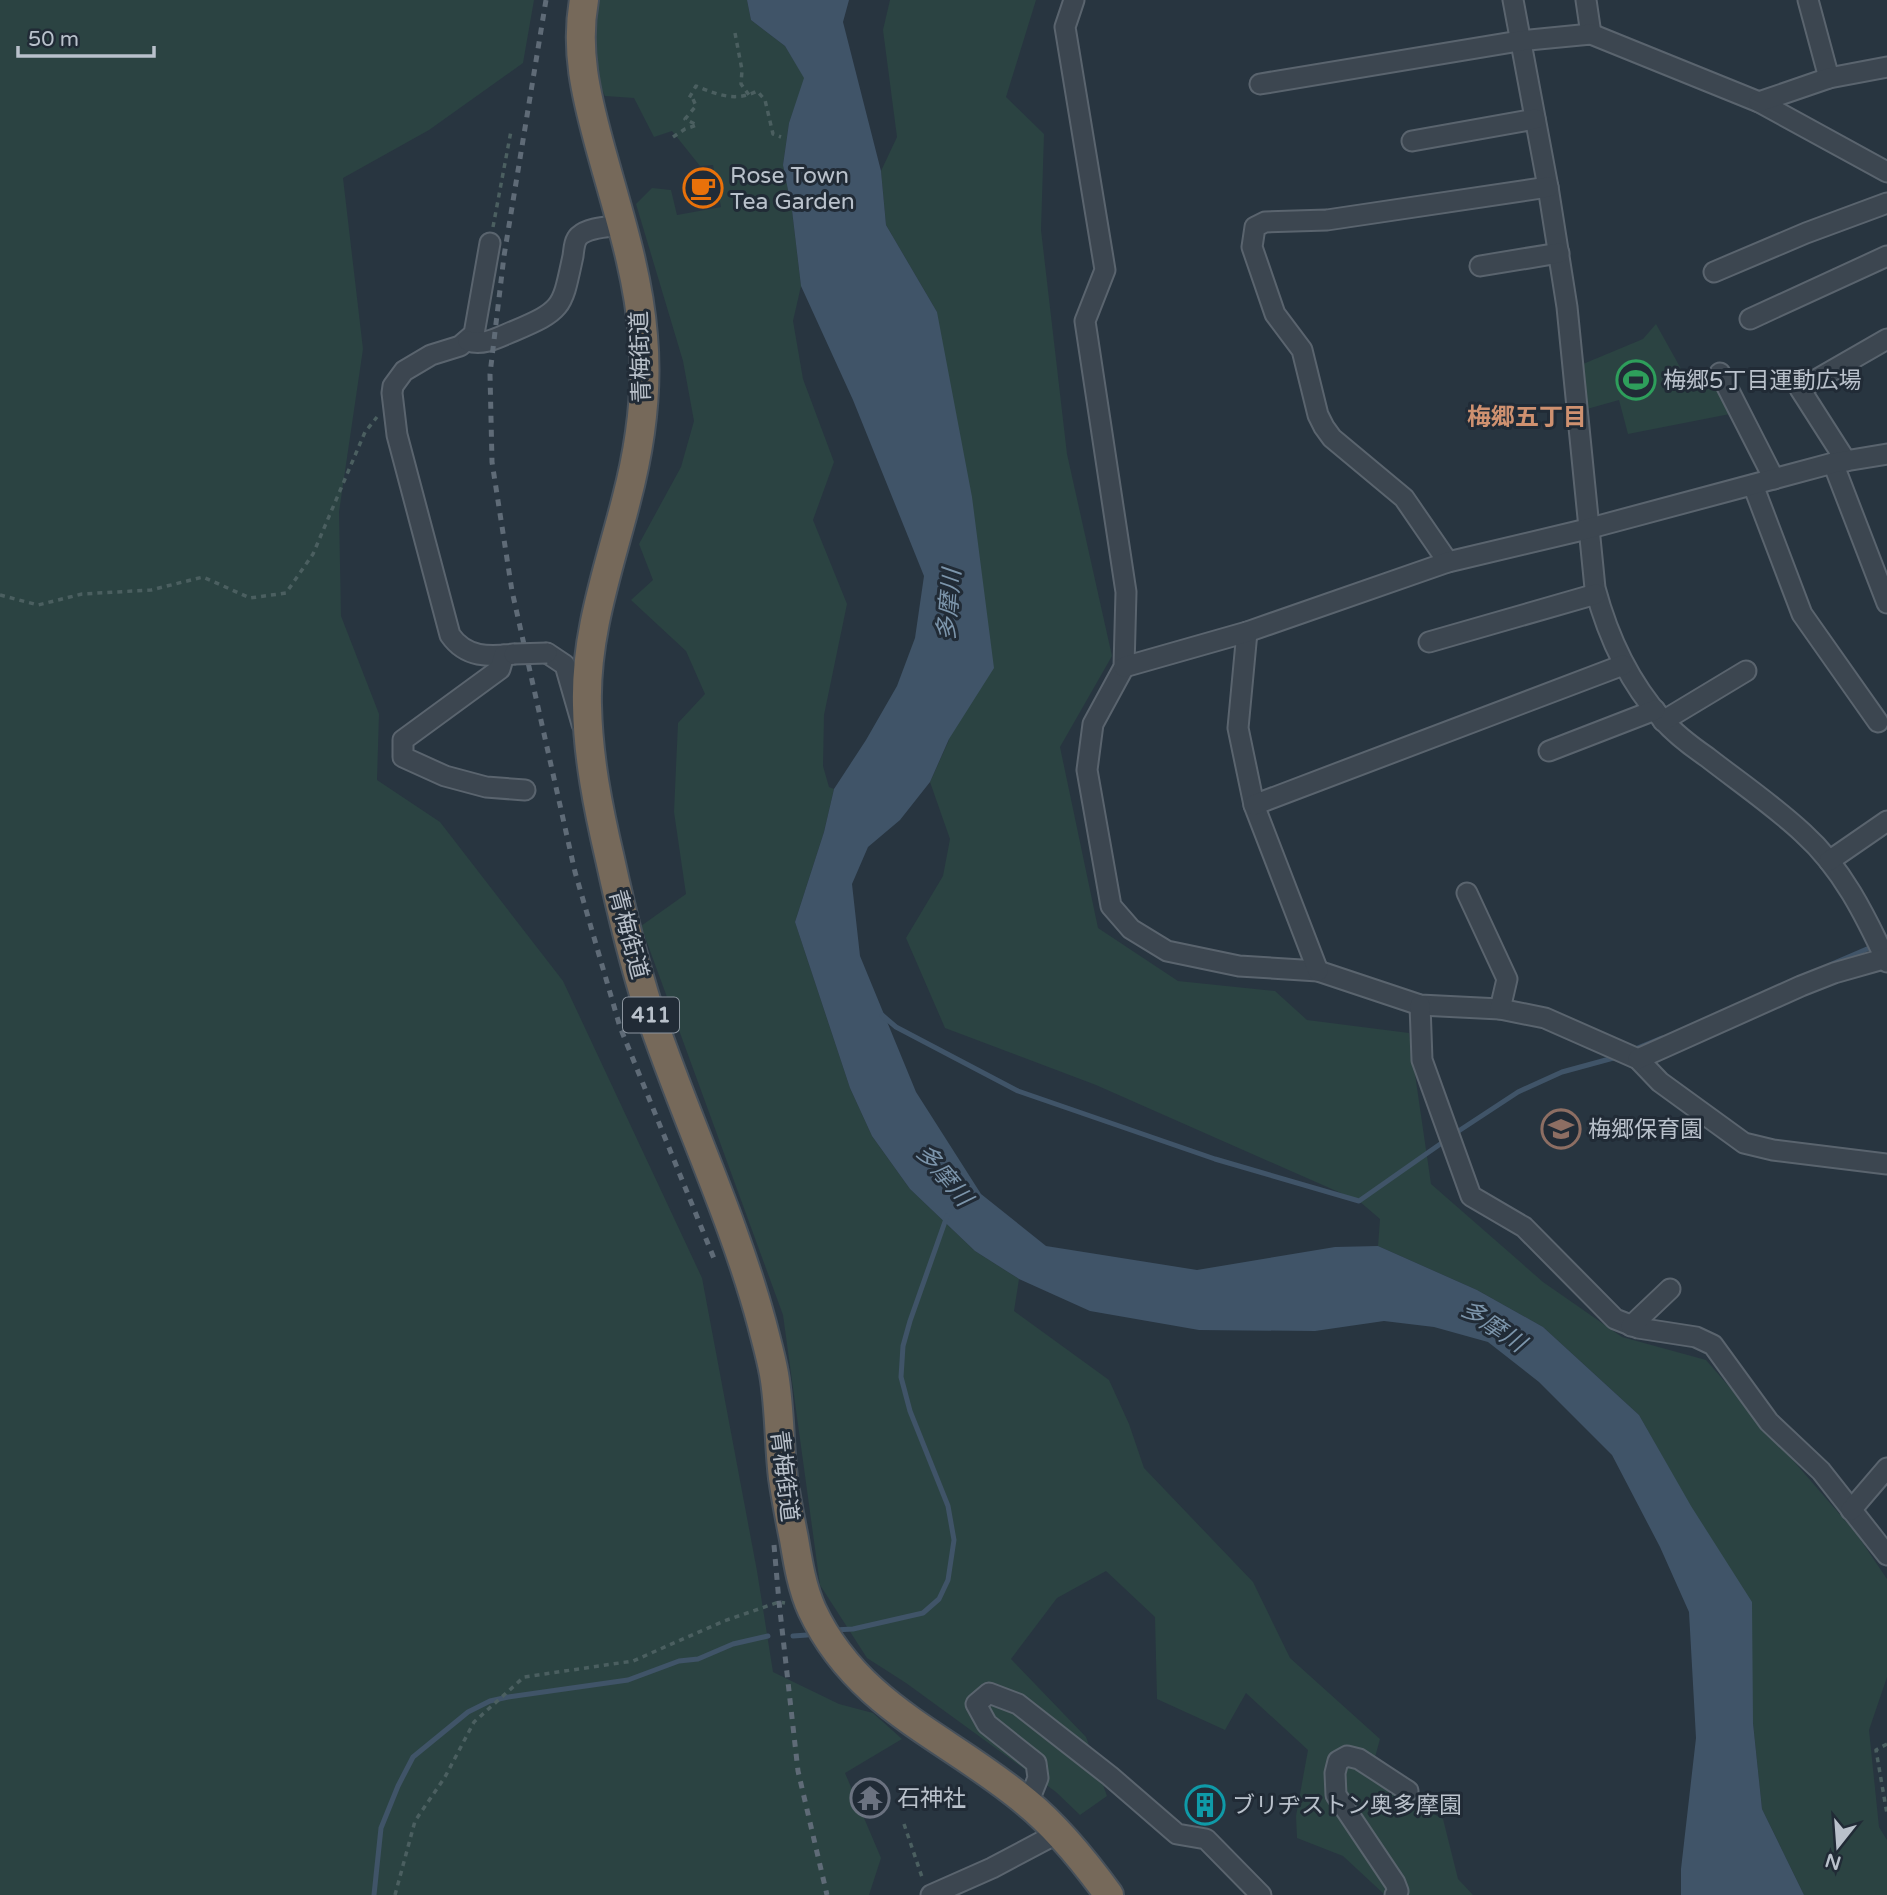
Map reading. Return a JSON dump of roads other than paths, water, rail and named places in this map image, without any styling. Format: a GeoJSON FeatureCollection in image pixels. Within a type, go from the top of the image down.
{"type":"FeatureCollection","features":[{"type":"Feature","properties":{"kind":"highway","name":"青梅街道"},"geometry":{"type":"LineString","coordinates":[[583,0],[578,35],[581,63],[588,100],[636,285],[643,337],[641,428],[628,495],[599,599],[589,654],[587,701],[598,808],[628,939],[650,1012],[733,1233],[761,1322],[774,1377],[783,1480],[799,1567],[810,1606],[842,1658],[865,1685],[893,1709],[1028,1803],[1086,1863],[1109,1895]]}},
{"type":"Feature","properties":{"kind":"street"},"geometry":{"type":"LineString","coordinates":[[1074,0],[1065,27],[1105,270],[1085,321],[1126,592],[1124,667],[1093,724],[1087,770],[1111,906],[1131,929],[1167,951],[1238,966],[1318,971],[1420,1004],[1500,1009],[1545,1018],[1637,1059],[1660,1082],[1744,1143],[1773,1150],[1887,1164]]}},
{"type":"Feature","properties":{"kind":"street"},"geometry":{"type":"LineString","coordinates":[[1513,0],[1559,253],[1567,307],[1587,529],[1596,594],[1607,630],[1623,665],[1659,716],[1805,834],[1829,861],[1860,905],[1886,959],[1812,982],[1637,1059]]}},
{"type":"Feature","properties":{"kind":"street"},"geometry":{"type":"LineString","coordinates":[[1586,0],[1591,34]]}},
{"type":"Feature","properties":{"kind":"street"},"geometry":{"type":"LineString","coordinates":[[1808,0],[1829,78]]}},
{"type":"Feature","properties":{"kind":"street"},"geometry":{"type":"LineString","coordinates":[[1260,85],[1520,41],[1591,34],[1759,102],[1887,172]]}},
{"type":"Feature","properties":{"kind":"street"},"geometry":{"type":"LineString","coordinates":[[1759,102],[1829,78],[1887,67]]}},
{"type":"Feature","properties":{"kind":"street"},"geometry":{"type":"LineString","coordinates":[[1412,142],[1535,119]]}},
{"type":"Feature","properties":{"kind":"street"},"geometry":{"type":"LineString","coordinates":[[1448,562],[1404,498],[1332,438],[1324,427],[1318,415],[1301,350],[1275,314],[1252,247],[1252,237],[1255,228],[1265,222],[1326,220],[1548,187]]}},
{"type":"Feature","properties":{"kind":"street"},"geometry":{"type":"LineString","coordinates":[[1714,272],[1806,233],[1887,204]]}},
{"type":"Feature","properties":{"kind":"street"},"geometry":{"type":"LineString","coordinates":[[468,341],[478,344],[495,339],[534,323],[557,309],[565,293],[576,239],[585,232],[621,225]]}},
{"type":"Feature","properties":{"kind":"street"},"geometry":{"type":"LineString","coordinates":[[490,243],[477,327],[468,341],[431,355],[404,371],[393,386],[392,400],[397,435],[450,635],[458,644],[473,653],[489,657],[547,653],[565,665],[572,697],[590,743]]}},
{"type":"Feature","properties":{"kind":"street"},"geometry":{"type":"LineString","coordinates":[[1480,266],[1559,253]]}},
{"type":"Feature","properties":{"kind":"street"},"geometry":{"type":"LineString","coordinates":[[1750,319],[1887,256]]}},
{"type":"Feature","properties":{"kind":"street"},"geometry":{"type":"LineString","coordinates":[[1887,339],[1800,389],[1840,462],[1887,603]]}},
{"type":"Feature","properties":{"kind":"street"},"geometry":{"type":"LineString","coordinates":[[1720,373],[1774,479]]}},
{"type":"Feature","properties":{"kind":"street"},"geometry":{"type":"LineString","coordinates":[[1124,667],[1247,632],[1448,562],[1587,529],[1840,462],[1887,454]]}},
{"type":"Feature","properties":{"kind":"street"},"geometry":{"type":"LineString","coordinates":[[1753,485],[1802,614],[1878,722]]}},
{"type":"Feature","properties":{"kind":"street"},"geometry":{"type":"LineString","coordinates":[[1429,642],[1596,594]]}},
{"type":"Feature","properties":{"kind":"street"},"geometry":{"type":"LineString","coordinates":[[1247,632],[1238,728],[1254,805],[1318,971]]}},
{"type":"Feature","properties":{"kind":"street"},"geometry":{"type":"LineString","coordinates":[[509,654],[500,669],[403,740],[404,757],[455,779],[486,787],[525,790]]}},
{"type":"Feature","properties":{"kind":"street"},"geometry":{"type":"LineString","coordinates":[[1254,805],[1623,665]]}},
{"type":"Feature","properties":{"kind":"street"},"geometry":{"type":"LineString","coordinates":[[1549,751],[1659,716],[1746,671]]}},
{"type":"Feature","properties":{"kind":"street"},"geometry":{"type":"LineString","coordinates":[[1829,861],[1887,821]]}},
{"type":"Feature","properties":{"kind":"street"},"geometry":{"type":"LineString","coordinates":[[1467,893],[1507,979],[1500,1009]]}},
{"type":"Feature","properties":{"kind":"street"},"geometry":{"type":"LineString","coordinates":[[1420,1004],[1422,1060],[1471,1196],[1524,1227],[1615,1319],[1630,1326],[1696,1336],[1713,1345],[1769,1422],[1821,1471],[1887,1556]]}},
{"type":"Feature","properties":{"kind":"street"},"geometry":{"type":"LineString","coordinates":[[1630,1326],[1670,1289]]}},
{"type":"Feature","properties":{"kind":"street"},"geometry":{"type":"LineString","coordinates":[[1851,1510],[1887,1468]]}},
{"type":"Feature","properties":{"kind":"street"},"geometry":{"type":"LineString","coordinates":[[1028,1803],[1038,1778],[1036,1763],[987,1724],[976,1704],[989,1693],[1018,1704],[1110,1776],[1177,1834],[1206,1839],[1261,1895]]}},
{"type":"Feature","properties":{"kind":"street"},"geometry":{"type":"LineString","coordinates":[[1395,1895],[1398,1891],[1395,1883],[1336,1795],[1335,1773],[1338,1761],[1347,1756],[1359,1759],[1408,1791]]}},
{"type":"Feature","properties":{"kind":"street"},"geometry":{"type":"LineString","coordinates":[[927,1889],[992,1868],[1058,1833]]}},
{"type":"Feature","properties":{"kind":"water","name":"多摩川"},"geometry":{"type":"Polygon","coordinates":[[[747,0],[849,0],[843,22],[881,171],[886,225],[937,312],[972,497],[994,668],[949,739],[930,782],[900,820],[868,847],[852,884],[860,956],[916,1092],[981,1194],[1046,1246],[1197,1270],[1335,1247],[1378,1246],[1477,1290],[1543,1327],[1639,1415],[1691,1506],[1752,1602],[1753,1723],[1762,1809],[1804,1895],[1681,1895],[1681,1869],[1696,1738],[1689,1612],[1660,1547],[1612,1455],[1539,1382],[1488,1342],[1434,1327],[1384,1321],[1315,1331],[1199,1330],[1090,1311],[1019,1279],[975,1251],[910,1189],[872,1136],[850,1088],[795,922],[824,832],[834,789],[897,686],[915,638],[924,576],[853,400],[801,286],[792,210],[783,165],[789,123],[804,78],[785,46],[751,20],[747,0]]]}},
{"type":"Feature","properties":{"kind":"waterway"},"geometry":{"type":"LineString","coordinates":[[1832,964],[1874,946]]}},
{"type":"Feature","properties":{"kind":"waterway"},"geometry":{"type":"LineString","coordinates":[[882,1015],[896,1027],[1018,1091],[1215,1159],[1359,1201],[1446,1140]]}},
{"type":"Feature","properties":{"kind":"waterway"},"geometry":{"type":"LineString","coordinates":[[1633,1050],[1662,1038]]}},
{"type":"Feature","properties":{"kind":"waterway"},"geometry":{"type":"LineString","coordinates":[[1454,1134],[1518,1092],[1562,1072],[1617,1057]]}},
{"type":"Feature","properties":{"kind":"waterway","name":"多摩川"},"geometry":{"type":"LineString","coordinates":[[834,1630],[853,1629],[923,1613],[939,1599],[948,1580],[954,1540],[948,1506],[910,1411],[901,1377],[903,1346],[910,1321],[947,1216]]}},
{"type":"Feature","properties":{"kind":"waterway"},"geometry":{"type":"LineString","coordinates":[[793,1636],[807,1635]]}},
{"type":"Feature","properties":{"kind":"waterway"},"geometry":{"type":"LineString","coordinates":[[374,1895],[381,1828],[398,1786],[413,1757],[468,1712],[490,1701],[508,1697],[628,1680],[679,1661],[698,1659],[733,1644],[768,1636]]}},
{"type":"Feature","properties":{"kind":"railway"},"geometry":{"type":"LineString","coordinates":[[546,0],[504,256],[490,374],[492,462],[512,591],[575,872],[620,1027],[715,1261]]}},
{"type":"Feature","properties":{"kind":"railway"},"geometry":{"type":"LineString","coordinates":[[774,1545],[798,1771],[827,1895]]}},
{"type":"Feature","properties":{"kind":"place","name":"Rose Town Tea Garden"},"geometry":{"type":"Point","coordinates":[703,188]}},
{"type":"Feature","properties":{"kind":"place","name":"梅郷5丁目運動広場"},"geometry":{"type":"Point","coordinates":[1636,380]}},
{"type":"Feature","properties":{"kind":"place","name":"梅郷保育園"},"geometry":{"type":"Point","coordinates":[1561,1129]}},
{"type":"Feature","properties":{"kind":"place","name":"石神社"},"geometry":{"type":"Point","coordinates":[870,1798]}},
{"type":"Feature","properties":{"kind":"place","name":"ブリヂストン奥多摩園"},"geometry":{"type":"Point","coordinates":[1205,1805]}},
{"type":"Feature","properties":{"kind":"district","name":"梅郷五丁目"},"geometry":{"type":"Point","coordinates":[1527,417]}}]}
